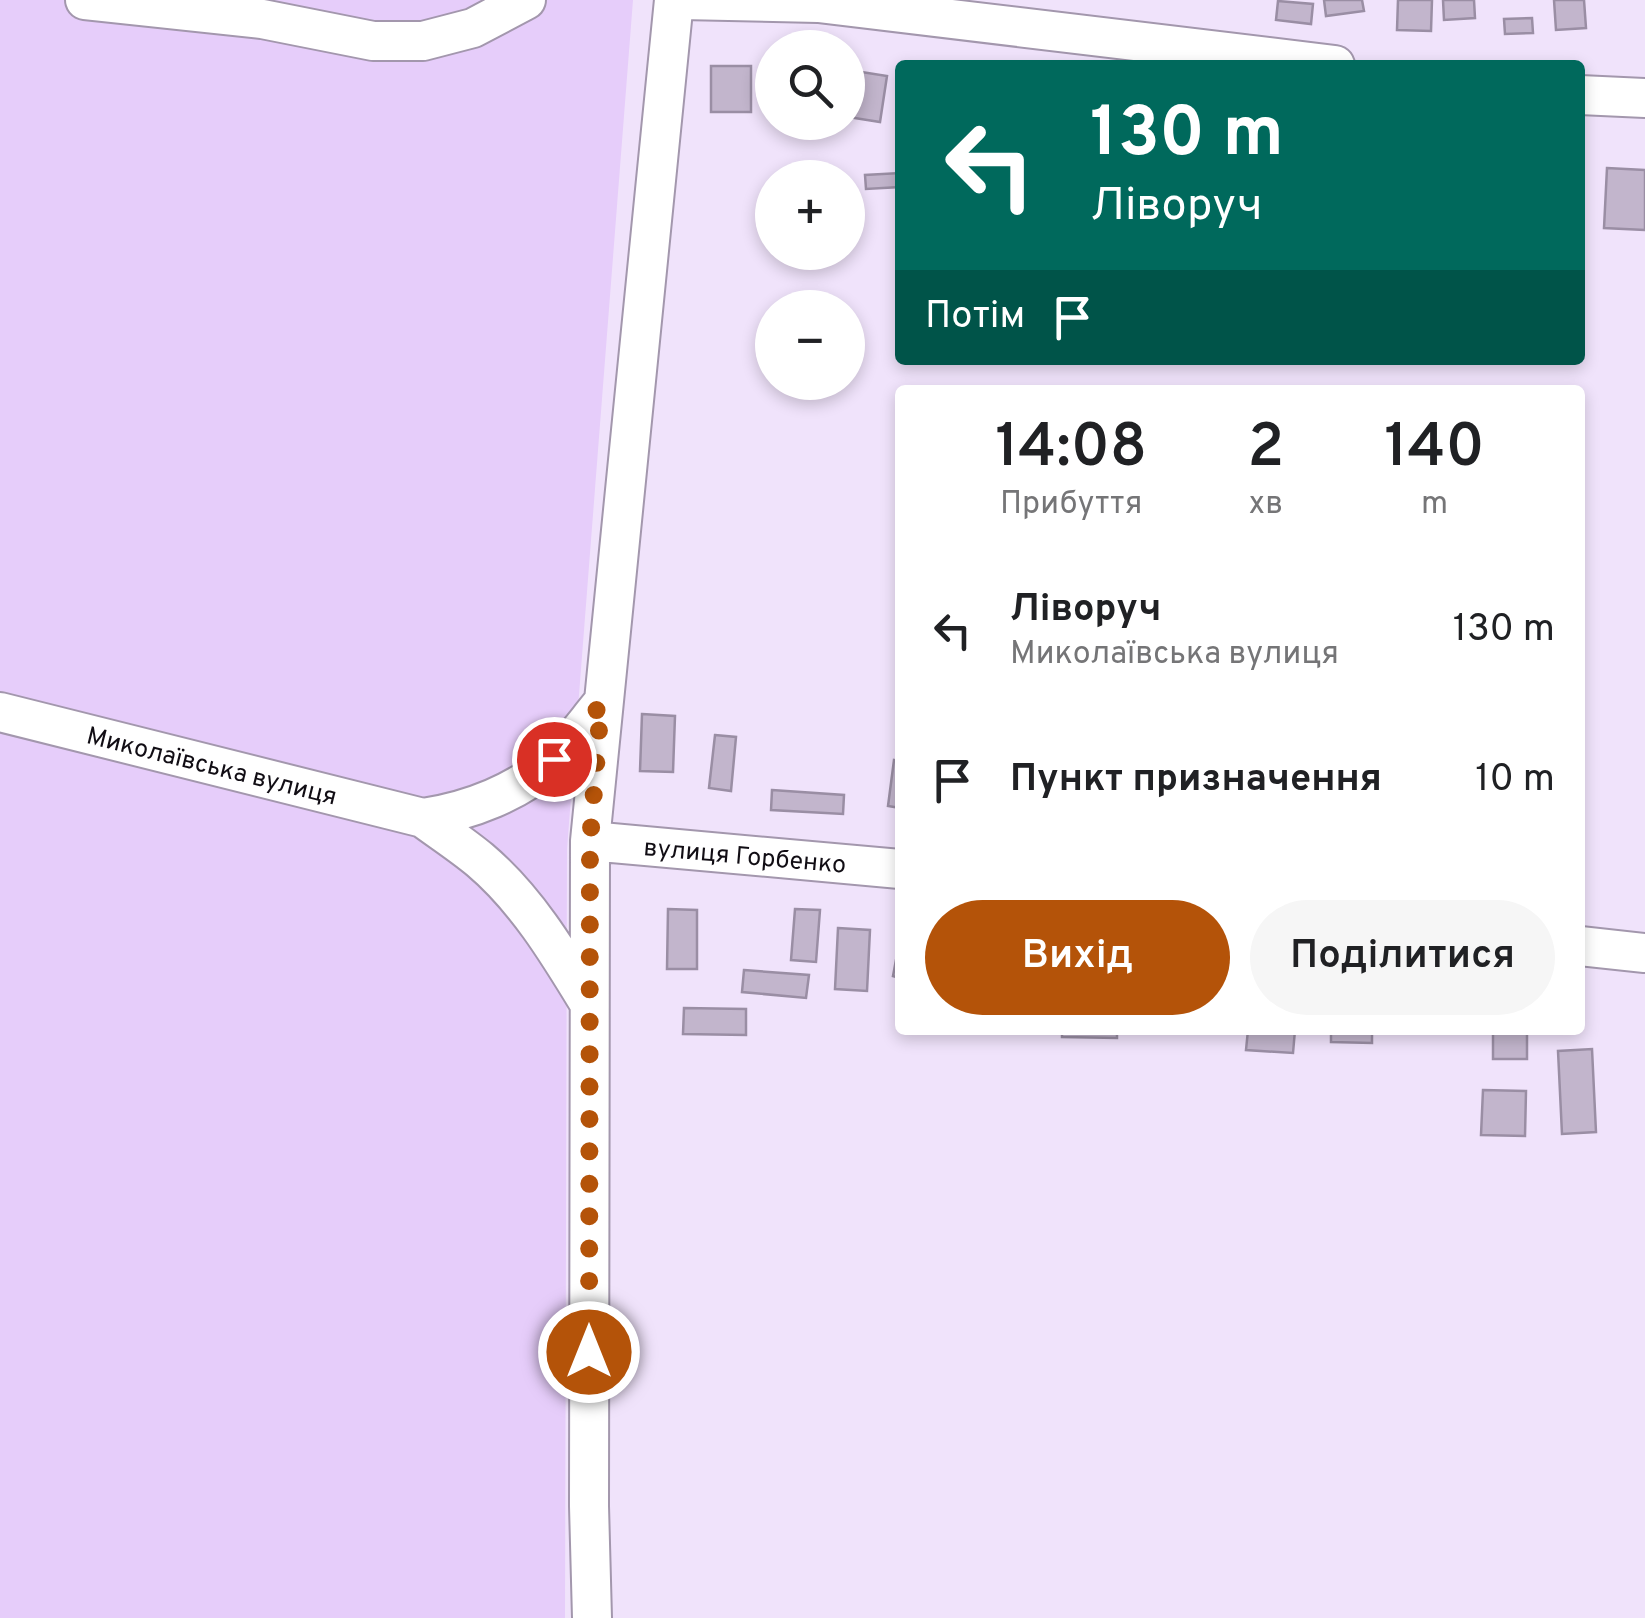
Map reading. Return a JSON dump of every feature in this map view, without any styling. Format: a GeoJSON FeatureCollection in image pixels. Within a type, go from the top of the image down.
{"type":"FeatureCollection","features":[{"type":"Feature","properties":{"kind":"street"},"geometry":{"type":"LineString","coordinates":[[85,0],[262,19],[374,41],[423,41],[472,28],[526,0]]}},
{"type":"Feature","properties":{"kind":"street"},"geometry":{"type":"LineString","coordinates":[[592,1618],[590,841],[674,0]]}},
{"type":"Feature","properties":{"kind":"street"},"geometry":{"type":"LineString","coordinates":[[682,0],[818,2],[1295,60]]}},
{"type":"Feature","properties":{"kind":"street"},"geometry":{"type":"LineString","coordinates":[[1585,94],[1645,98]]}},
{"type":"Feature","properties":{"kind":"street","name":"Миколаївська вулиця"},"geometry":{"type":"LineString","coordinates":[[423,818],[514,789],[554,759],[601,705]]}},
{"type":"Feature","properties":{"kind":"street","name":"Миколаївська вулиця"},"geometry":{"type":"LineString","coordinates":[[0,712],[423,818],[481,861],[515,897],[552,942],[590,1004]]}},
{"type":"Feature","properties":{"kind":"street","name":"вулиця Горбенко"},"geometry":{"type":"LineString","coordinates":[[590,841],[895,869]]}},
{"type":"Feature","properties":{"kind":"street"},"geometry":{"type":"LineString","coordinates":[[1585,947],[1645,953]]}},
{"type":"Feature","properties":{"kind":"shaded area"},"geometry":{"type":"Polygon","coordinates":[[[0,0],[633,0],[567,849],[565,1618],[0,1618],[0,0]]]}},
{"type":"Feature","properties":{"kind":"building"},"geometry":{"type":"Polygon","coordinates":[[[1324,0],[1362,0],[1364,11],[1326,16],[1324,0]]]}},
{"type":"Feature","properties":{"kind":"building"},"geometry":{"type":"Polygon","coordinates":[[[1398,0],[1432,0],[1431,31],[1397,30],[1398,0]]]}},
{"type":"Feature","properties":{"kind":"building"},"geometry":{"type":"Polygon","coordinates":[[[1443,0],[1474,0],[1475,18],[1444,20],[1443,0]]]}},
{"type":"Feature","properties":{"kind":"building"},"geometry":{"type":"Polygon","coordinates":[[[1554,0],[1584,0],[1586,28],[1556,30],[1554,0]]]}},
{"type":"Feature","properties":{"kind":"building"},"geometry":{"type":"Polygon","coordinates":[[[1278,1],[1313,4],[1311,24],[1276,20],[1278,1]]]}},
{"type":"Feature","properties":{"kind":"building"},"geometry":{"type":"Polygon","coordinates":[[[1532,18],[1533,33],[1505,34],[1504,19],[1532,18]]]}},
{"type":"Feature","properties":{"kind":"building"},"geometry":{"type":"Polygon","coordinates":[[[711,66],[751,66],[751,112],[711,112],[711,66]]]}},
{"type":"Feature","properties":{"kind":"building"},"geometry":{"type":"Polygon","coordinates":[[[865,73],[887,76],[880,122],[865,120],[865,73]]]}},
{"type":"Feature","properties":{"kind":"building"},"geometry":{"type":"Polygon","coordinates":[[[1607,168],[1645,170],[1645,230],[1604,228],[1607,168]]]}},
{"type":"Feature","properties":{"kind":"building"},"geometry":{"type":"Polygon","coordinates":[[[895,173],[895,187],[866,189],[865,175],[895,173]]]}},
{"type":"Feature","properties":{"kind":"building"},"geometry":{"type":"Polygon","coordinates":[[[642,714],[675,716],[673,772],[640,771],[642,714]]]}},
{"type":"Feature","properties":{"kind":"building"},"geometry":{"type":"Polygon","coordinates":[[[715,735],[736,737],[731,791],[709,788],[715,735]]]}},
{"type":"Feature","properties":{"kind":"building"},"geometry":{"type":"Polygon","coordinates":[[[894,760],[895,807],[888,806],[894,760]]]}},
{"type":"Feature","properties":{"kind":"building"},"geometry":{"type":"Polygon","coordinates":[[[772,790],[844,795],[843,814],[771,810],[772,790]]]}},
{"type":"Feature","properties":{"kind":"building"},"geometry":{"type":"Polygon","coordinates":[[[668,909],[697,910],[697,969],[667,969],[668,909]]]}},
{"type":"Feature","properties":{"kind":"building"},"geometry":{"type":"Polygon","coordinates":[[[795,909],[820,910],[816,962],[791,960],[795,909]]]}},
{"type":"Feature","properties":{"kind":"building"},"geometry":{"type":"Polygon","coordinates":[[[838,928],[870,930],[867,991],[835,989],[838,928]]]}},
{"type":"Feature","properties":{"kind":"building"},"geometry":{"type":"Polygon","coordinates":[[[744,970],[809,975],[806,998],[742,992],[744,970]]]}},
{"type":"Feature","properties":{"kind":"building"},"geometry":{"type":"Polygon","coordinates":[[[684,1008],[746,1009],[746,1035],[683,1034],[684,1008]]]}},
{"type":"Feature","properties":{"kind":"building"},"geometry":{"type":"Polygon","coordinates":[[[1062,1035],[1117,1035],[1117,1038],[1062,1035]]]}},
{"type":"Feature","properties":{"kind":"building"},"geometry":{"type":"Polygon","coordinates":[[[1248,1035],[1295,1035],[1293,1053],[1246,1050],[1248,1035]]]}},
{"type":"Feature","properties":{"kind":"building"},"geometry":{"type":"Polygon","coordinates":[[[1331,1035],[1372,1035],[1372,1043],[1331,1042],[1331,1035]]]}},
{"type":"Feature","properties":{"kind":"building"},"geometry":{"type":"Polygon","coordinates":[[[1493,1035],[1527,1035],[1527,1059],[1493,1059],[1493,1035]]]}},
{"type":"Feature","properties":{"kind":"building"},"geometry":{"type":"Polygon","coordinates":[[[1592,1049],[1596,1132],[1562,1134],[1558,1051],[1592,1049]]]}},
{"type":"Feature","properties":{"kind":"building"},"geometry":{"type":"Polygon","coordinates":[[[1483,1090],[1526,1091],[1525,1136],[1481,1135],[1483,1090]]]}},
{"type":"Feature","properties":{"kind":"route"},"geometry":{"type":"LineString","coordinates":[[554,759],[601,705],[590,841],[589,1352]]}}]}
